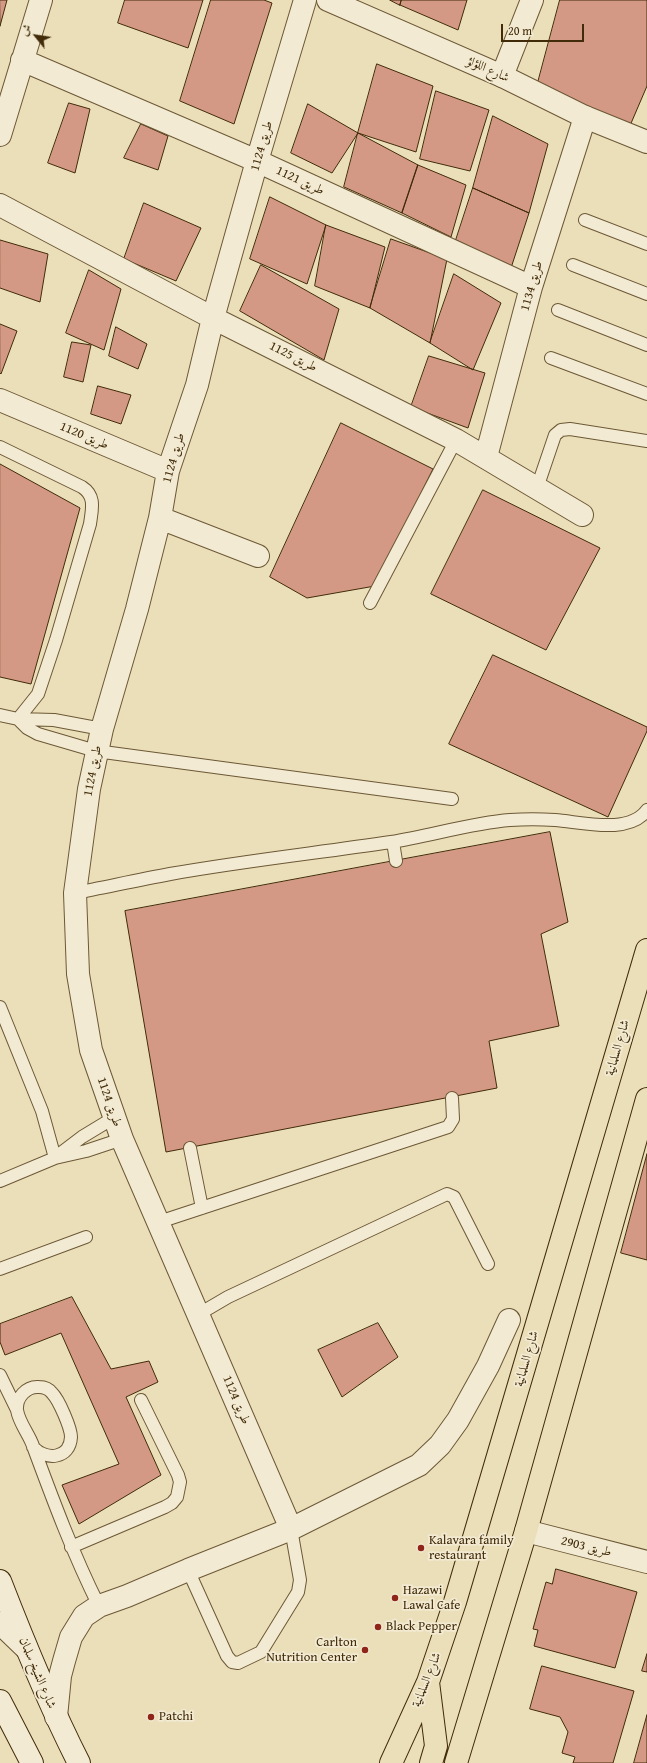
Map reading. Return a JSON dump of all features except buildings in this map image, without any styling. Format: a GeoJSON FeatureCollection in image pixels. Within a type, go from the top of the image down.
{"type":"FeatureCollection","features":[{"type":"Feature","properties":{"kind":"main road","name":"شارع السلمانية"},"geometry":{"type":"LineString","coordinates":[[391,1761],[428,1682],[458,1595],[647,950]]}},
{"type":"Feature","properties":{"kind":"main road"},"geometry":{"type":"LineString","coordinates":[[456,1763],[526,1531],[647,1099]]}},
{"type":"Feature","properties":{"kind":"main road"},"geometry":{"type":"LineString","coordinates":[[428,1682],[436,1746],[431,1763]]}},
{"type":"Feature","properties":{"kind":"street"},"geometry":{"type":"LineString","coordinates":[[0,135],[41,0]]}},
{"type":"Feature","properties":{"kind":"street","name":"طريق 1124"},"geometry":{"type":"LineString","coordinates":[[291,1529],[160,1222],[122,1139],[91,1050],[78,974],[75,893],[89,789],[96,751],[137,610],[160,518],[168,471],[197,385],[213,318],[257,161],[305,0]]}},
{"type":"Feature","properties":{"kind":"street","name":"شارع اللؤلؤ"},"geometry":{"type":"LineString","coordinates":[[328,0],[502,76],[585,117],[647,142]]}},
{"type":"Feature","properties":{"kind":"street"},"geometry":{"type":"LineString","coordinates":[[502,76],[532,0]]}},
{"type":"Feature","properties":{"kind":"street","name":"طريق 1121"},"geometry":{"type":"LineString","coordinates":[[22,60],[257,161],[531,287]]}},
{"type":"Feature","properties":{"kind":"street","name":"طريق 1134"},"geometry":{"type":"LineString","coordinates":[[486,457],[531,287],[585,117]]}},
{"type":"Feature","properties":{"kind":"street","name":"طريق 1125"},"geometry":{"type":"LineString","coordinates":[[0,205],[213,318],[456,440],[582,515]]}},
{"type":"Feature","properties":{"kind":"street","name":"طريق 1120"},"geometry":{"type":"LineString","coordinates":[[0,400],[168,471]]}},
{"type":"Feature","properties":{"kind":"street"},"geometry":{"type":"LineString","coordinates":[[160,518],[258,556]]}},
{"type":"Feature","properties":{"kind":"street"},"geometry":{"type":"LineString","coordinates":[[56,1717],[60,1676],[71,1637],[84,1616],[99,1606],[291,1529],[419,1465],[440,1445],[458,1420],[485,1373],[509,1320]]}},
{"type":"Feature","properties":{"kind":"street","name":"طريق 2903"},"geometry":{"type":"LineString","coordinates":[[526,1531],[647,1562]]}},
{"type":"Feature","properties":{"kind":"street","name":"شارع الشيخ سلمان"},"geometry":{"type":"LineString","coordinates":[[0,1581],[26,1648],[56,1717],[79,1763]]}},
{"type":"Feature","properties":{"kind":"street"},"geometry":{"type":"LineString","coordinates":[[0,1623],[26,1648]]}},
{"type":"Feature","properties":{"kind":"street"},"geometry":{"type":"LineString","coordinates":[[0,1701],[32,1763]]}},
{"type":"Feature","properties":{"kind":"lane"},"geometry":{"type":"LineString","coordinates":[[585,220],[647,244]]}},
{"type":"Feature","properties":{"kind":"lane"},"geometry":{"type":"LineString","coordinates":[[573,265],[647,294]]}},
{"type":"Feature","properties":{"kind":"lane"},"geometry":{"type":"LineString","coordinates":[[558,310],[647,345]]}},
{"type":"Feature","properties":{"kind":"lane"},"geometry":{"type":"LineString","coordinates":[[551,358],[647,394]]}},
{"type":"Feature","properties":{"kind":"lane"},"geometry":{"type":"LineString","coordinates":[[537,488],[555,436],[561,430],[570,429],[647,441]]}},
{"type":"Feature","properties":{"kind":"lane"},"geometry":{"type":"LineString","coordinates":[[370,603],[456,440]]}},
{"type":"Feature","properties":{"kind":"lane"},"geometry":{"type":"LineString","coordinates":[[0,447],[82,487],[89,491],[93,500],[90,524],[49,664],[38,694],[18,719]]}},
{"type":"Feature","properties":{"kind":"lane"},"geometry":{"type":"LineString","coordinates":[[0,715],[18,719],[54,720],[102,729]]}},
{"type":"Feature","properties":{"kind":"lane"},"geometry":{"type":"LineString","coordinates":[[18,719],[38,734],[96,751],[452,799]]}},
{"type":"Feature","properties":{"kind":"lane"},"geometry":{"type":"LineString","coordinates":[[75,893],[171,874],[393,842],[504,821],[531,819],[556,820],[583,824],[616,824],[631,822],[644,814],[647,810]]}},
{"type":"Feature","properties":{"kind":"lane"},"geometry":{"type":"LineString","coordinates":[[393,842],[396,861]]}},
{"type":"Feature","properties":{"kind":"lane"},"geometry":{"type":"LineString","coordinates":[[0,1007],[42,1111],[55,1158]]}},
{"type":"Feature","properties":{"kind":"lane"},"geometry":{"type":"LineString","coordinates":[[160,1222],[448,1127],[453,1119],[452,1098]]}},
{"type":"Feature","properties":{"kind":"lane"},"geometry":{"type":"LineString","coordinates":[[55,1158],[71,1145],[115,1117]]}},
{"type":"Feature","properties":{"kind":"lane"},"geometry":{"type":"LineString","coordinates":[[0,1181],[55,1158],[86,1151],[122,1139]]}},
{"type":"Feature","properties":{"kind":"lane"},"geometry":{"type":"LineString","coordinates":[[190,1148],[202,1208]]}},
{"type":"Feature","properties":{"kind":"lane"},"geometry":{"type":"LineString","coordinates":[[199,1314],[228,1297],[447,1194],[454,1197],[488,1264]]}},
{"type":"Feature","properties":{"kind":"lane"},"geometry":{"type":"LineString","coordinates":[[0,1269],[86,1237]]}},
{"type":"Feature","properties":{"kind":"lane"},"geometry":{"type":"LineString","coordinates":[[0,1374],[33,1447],[72,1547],[99,1606]]}},
{"type":"Feature","properties":{"kind":"lane"},"geometry":{"type":"LineString","coordinates":[[17,1410],[20,1396],[25,1391],[32,1387],[46,1388],[56,1397],[70,1429],[71,1438],[69,1446],[56,1456],[47,1456],[39,1453],[33,1447]]}},
{"type":"Feature","properties":{"kind":"lane"},"geometry":{"type":"LineString","coordinates":[[72,1547],[165,1507],[172,1503],[177,1497],[180,1482],[178,1474],[141,1400]]}},
{"type":"Feature","properties":{"kind":"lane"},"geometry":{"type":"LineString","coordinates":[[188,1570],[228,1656],[232,1662],[238,1663],[262,1652],[298,1592],[300,1580],[291,1529]]}},
{"type":"Feature","properties":{"kind":"place","name":"Kalavara family restaurant"},"geometry":{"type":"Point","coordinates":[421,1548]}},
{"type":"Feature","properties":{"kind":"place","name":"Hazawi Lawal Cafe"},"geometry":{"type":"Point","coordinates":[395,1598]}},
{"type":"Feature","properties":{"kind":"place","name":"Black Pepper"},"geometry":{"type":"Point","coordinates":[378,1627]}},
{"type":"Feature","properties":{"kind":"place","name":"Carlton Nutrition Center"},"geometry":{"type":"Point","coordinates":[365,1650]}},
{"type":"Feature","properties":{"kind":"place","name":"Patchi"},"geometry":{"type":"Point","coordinates":[151,1717]}}]}
